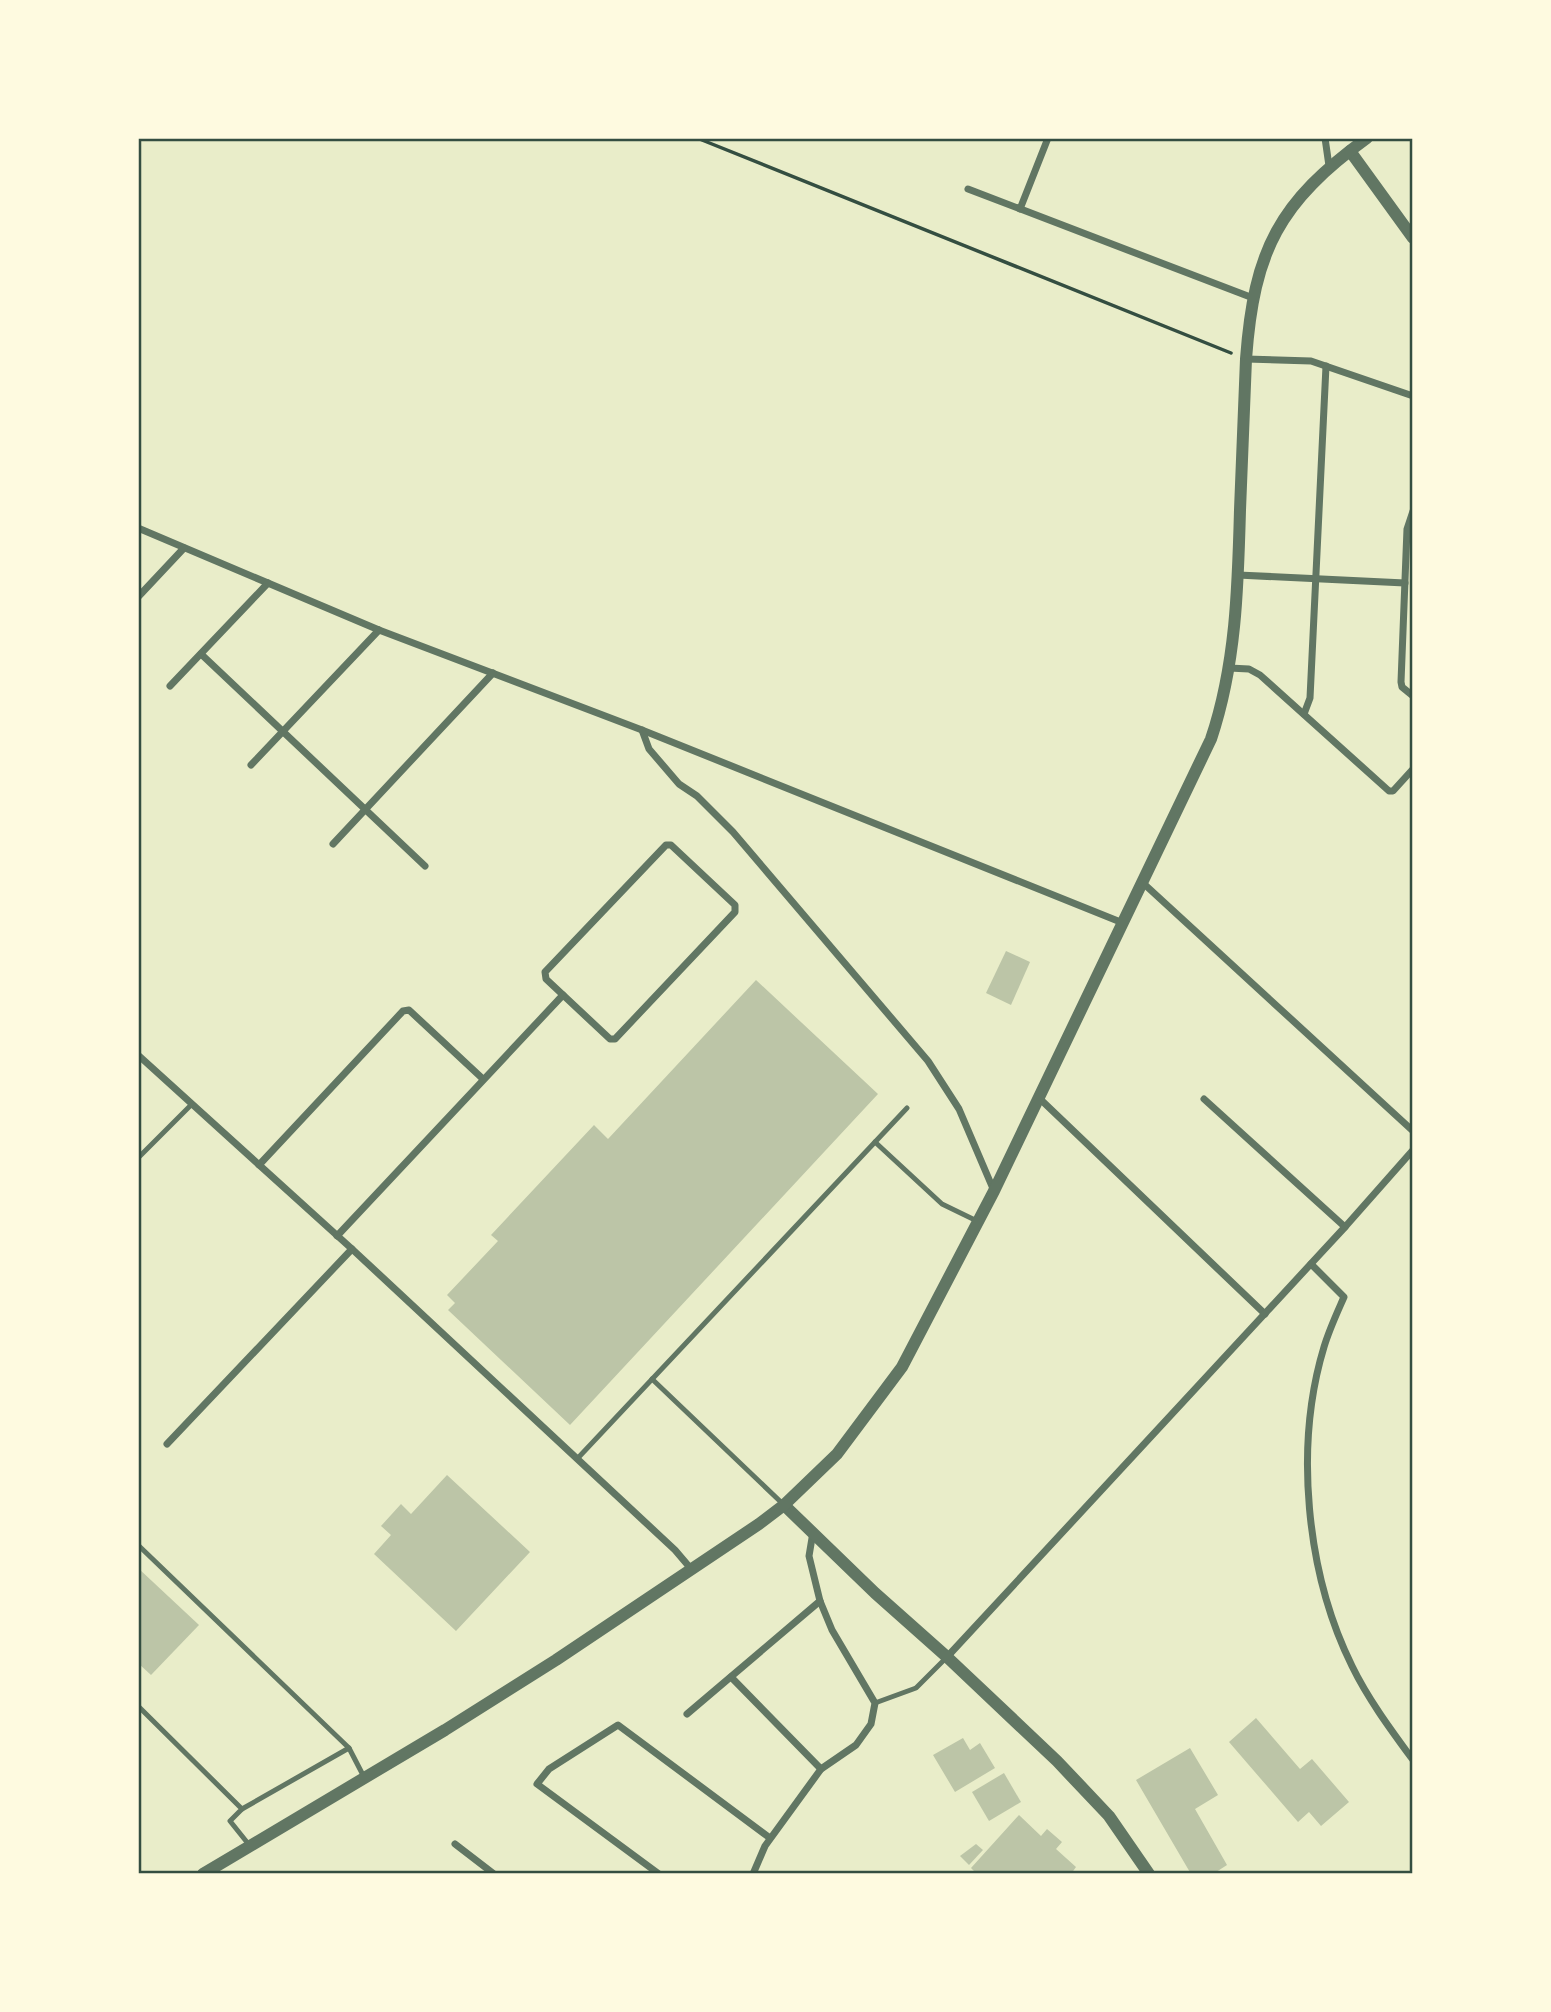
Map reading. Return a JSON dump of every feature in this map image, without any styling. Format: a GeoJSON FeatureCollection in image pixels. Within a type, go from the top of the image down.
{"type":"FeatureCollection","features":[{"type":"Feature","properties":{"kind":"street"},"geometry":{"type":"LineString","coordinates":[[1020,209],[1048,138]]}},
{"type":"Feature","properties":{"kind":"street"},"geometry":{"type":"LineString","coordinates":[[1325,138],[1329,166]]}},
{"type":"Feature","properties":{"kind":"street"},"geometry":{"type":"LineString","coordinates":[[203,1874],[523,1681],[692,1570],[784,1505],[837,1454],[902,1367],[994,1191],[1211,739],[1229,668],[1238,575],[1246,359],[1253,298],[1265,257],[1285,215],[1329,166],[1367,138]]}},
{"type":"Feature","properties":{"kind":"street"},"geometry":{"type":"LineString","coordinates":[[1350,151],[1413,238]]}},
{"type":"Feature","properties":{"kind":"street"},"geometry":{"type":"LineString","coordinates":[[968,189],[1253,298]]}},
{"type":"Feature","properties":{"kind":"street"},"geometry":{"type":"LineString","coordinates":[[1246,359],[1311,361],[1413,396]]}},
{"type":"Feature","properties":{"kind":"street"},"geometry":{"type":"LineString","coordinates":[[1304,714],[1310,698],[1326,366]]}},
{"type":"Feature","properties":{"kind":"street"},"geometry":{"type":"LineString","coordinates":[[1413,511],[1407,529],[1401,682],[1402,687],[1413,696]]}},
{"type":"Feature","properties":{"kind":"street"},"geometry":{"type":"LineString","coordinates":[[138,528],[379,630],[642,730],[1123,923]]}},
{"type":"Feature","properties":{"kind":"street"},"geometry":{"type":"LineString","coordinates":[[138,597],[184,548]]}},
{"type":"Feature","properties":{"kind":"street"},"geometry":{"type":"LineString","coordinates":[[1238,575],[1405,583]]}},
{"type":"Feature","properties":{"kind":"street"},"geometry":{"type":"LineString","coordinates":[[170,686],[268,583]]}},
{"type":"Feature","properties":{"kind":"street"},"geometry":{"type":"LineString","coordinates":[[1404,628],[1413,628]]}},
{"type":"Feature","properties":{"kind":"street"},"geometry":{"type":"LineString","coordinates":[[251,765],[379,630]]}},
{"type":"Feature","properties":{"kind":"street"},"geometry":{"type":"LineString","coordinates":[[201,654],[281,733],[425,866]]}},
{"type":"Feature","properties":{"kind":"street"},"geometry":{"type":"LineString","coordinates":[[1229,668],[1249,669],[1260,675],[1389,791],[1393,791],[1413,769]]}},
{"type":"Feature","properties":{"kind":"street"},"geometry":{"type":"LineString","coordinates":[[333,844],[493,673]]}},
{"type":"Feature","properties":{"kind":"street"},"geometry":{"type":"LineString","coordinates":[[642,730],[649,749],[679,784],[697,796],[733,832],[928,1061],[958,1109],[994,1191]]}},
{"type":"Feature","properties":{"kind":"street"},"geometry":{"type":"LineString","coordinates":[[666,845],[671,845],[735,905],[735,912],[615,1039],[610,1039],[563,995],[546,979],[545,972],[666,845]]}},
{"type":"Feature","properties":{"kind":"street"},"geometry":{"type":"LineString","coordinates":[[1143,883],[1413,1131]]}},
{"type":"Feature","properties":{"kind":"street"},"geometry":{"type":"LineString","coordinates":[[337,1236],[563,995]]}},
{"type":"Feature","properties":{"kind":"street"},"geometry":{"type":"LineString","coordinates":[[259,1164],[402,1011],[409,1010],[483,1079]]}},
{"type":"Feature","properties":{"kind":"street"},"geometry":{"type":"LineString","coordinates":[[138,1055],[577,1458],[675,1550],[692,1570]]}},
{"type":"Feature","properties":{"kind":"street"},"geometry":{"type":"LineString","coordinates":[[1037,1097],[1265,1314]]}},
{"type":"Feature","properties":{"kind":"street"},"geometry":{"type":"LineString","coordinates":[[1204,1099],[1345,1227]]}},
{"type":"Feature","properties":{"kind":"street"},"geometry":{"type":"LineString","coordinates":[[947,1657],[1413,1150]]}},
{"type":"Feature","properties":{"kind":"street"},"geometry":{"type":"LineString","coordinates":[[167,1444],[352,1249]]}},
{"type":"Feature","properties":{"kind":"street"},"geometry":{"type":"LineString","coordinates":[[1311,1264],[1344,1297],[1324,1346],[1314,1395],[1308,1495],[1315,1552],[1328,1607],[1352,1666],[1380,1714],[1413,1760]]}},
{"type":"Feature","properties":{"kind":"street"},"geometry":{"type":"LineString","coordinates":[[784,1505],[1057,1761],[1110,1816],[1149,1874]]}},
{"type":"Feature","properties":{"kind":"street"},"geometry":{"type":"LineString","coordinates":[[753,1874],[765,1846],[821,1769],[856,1745],[871,1724],[875,1703],[832,1630],[820,1601],[809,1556],[813,1532]]}},
{"type":"Feature","properties":{"kind":"street"},"geometry":{"type":"LineString","coordinates":[[687,1714],[820,1601]]}},
{"type":"Feature","properties":{"kind":"street"},"geometry":{"type":"LineString","coordinates":[[731,1677],[821,1769]]}},
{"type":"Feature","properties":{"kind":"street"},"geometry":{"type":"LineString","coordinates":[[659,1874],[537,1784],[549,1769],[618,1725],[771,1838]]}},
{"type":"Feature","properties":{"kind":"street"},"geometry":{"type":"LineString","coordinates":[[455,1844],[495,1874]]}},
{"type":"Feature","properties":{"kind":"lane"},"geometry":{"type":"LineString","coordinates":[[138,1158],[191,1104]]}},
{"type":"Feature","properties":{"kind":"lane"},"geometry":{"type":"LineString","coordinates":[[577,1458],[907,1108]]}},
{"type":"Feature","properties":{"kind":"lane"},"geometry":{"type":"LineString","coordinates":[[875,1142],[942,1204],[978,1222]]}},
{"type":"Feature","properties":{"kind":"lane"},"geometry":{"type":"LineString","coordinates":[[652,1379],[784,1505]]}},
{"type":"Feature","properties":{"kind":"lane"},"geometry":{"type":"LineString","coordinates":[[138,1545],[349,1748],[364,1777]]}},
{"type":"Feature","properties":{"kind":"lane"},"geometry":{"type":"LineString","coordinates":[[875,1703],[916,1688],[947,1657]]}},
{"type":"Feature","properties":{"kind":"lane"},"geometry":{"type":"LineString","coordinates":[[138,1706],[242,1809]]}},
{"type":"Feature","properties":{"kind":"lane"},"geometry":{"type":"LineString","coordinates":[[250,1846],[230,1821],[242,1809],[349,1748]]}},
{"type":"Feature","properties":{"kind":"path"},"geometry":{"type":"LineString","coordinates":[[697,138],[1246,359]]}},
{"type":"Feature","properties":{"kind":"building"},"geometry":{"type":"Polygon","coordinates":[[[1006,951],[1030,962],[1011,1005],[986,993],[1006,951]]]}},
{"type":"Feature","properties":{"kind":"building"},"geometry":{"type":"Polygon","coordinates":[[[756,980],[878,1094],[570,1425],[448,1310],[455,1303],[447,1295],[498,1241],[491,1235],[594,1125],[608,1139],[756,980]]]}},
{"type":"Feature","properties":{"kind":"building"},"geometry":{"type":"Polygon","coordinates":[[[447,1475],[530,1552],[456,1631],[374,1554],[391,1535],[381,1526],[401,1504],[411,1514],[447,1475]]]}},
{"type":"Feature","properties":{"kind":"building"},"geometry":{"type":"Polygon","coordinates":[[[138,1568],[199,1625],[151,1675],[138,1663],[138,1568]]]}},
{"type":"Feature","properties":{"kind":"building"},"geometry":{"type":"Polygon","coordinates":[[[1256,1718],[1300,1769],[1312,1759],[1349,1802],[1321,1826],[1309,1812],[1298,1822],[1229,1742],[1256,1718]]]}},
{"type":"Feature","properties":{"kind":"building"},"geometry":{"type":"Polygon","coordinates":[[[963,1738],[970,1750],[980,1743],[995,1768],[955,1792],[933,1755],[963,1738]]]}},
{"type":"Feature","properties":{"kind":"building"},"geometry":{"type":"Polygon","coordinates":[[[1190,1748],[1218,1795],[1195,1809],[1227,1865],[1213,1874],[1191,1874],[1136,1780],[1190,1748]]]}},
{"type":"Feature","properties":{"kind":"building"},"geometry":{"type":"Polygon","coordinates":[[[1004,1773],[1021,1802],[989,1821],[972,1792],[1004,1773]]]}},
{"type":"Feature","properties":{"kind":"building"},"geometry":{"type":"Polygon","coordinates":[[[1019,1815],[1041,1836],[1047,1829],[1062,1842],[1056,1849],[1076,1867],[1071,1874],[977,1874],[971,1868],[1019,1815]]]}},
{"type":"Feature","properties":{"kind":"building"},"geometry":{"type":"Polygon","coordinates":[[[976,1844],[983,1850],[969,1865],[960,1856],[976,1844]]]}}]}
